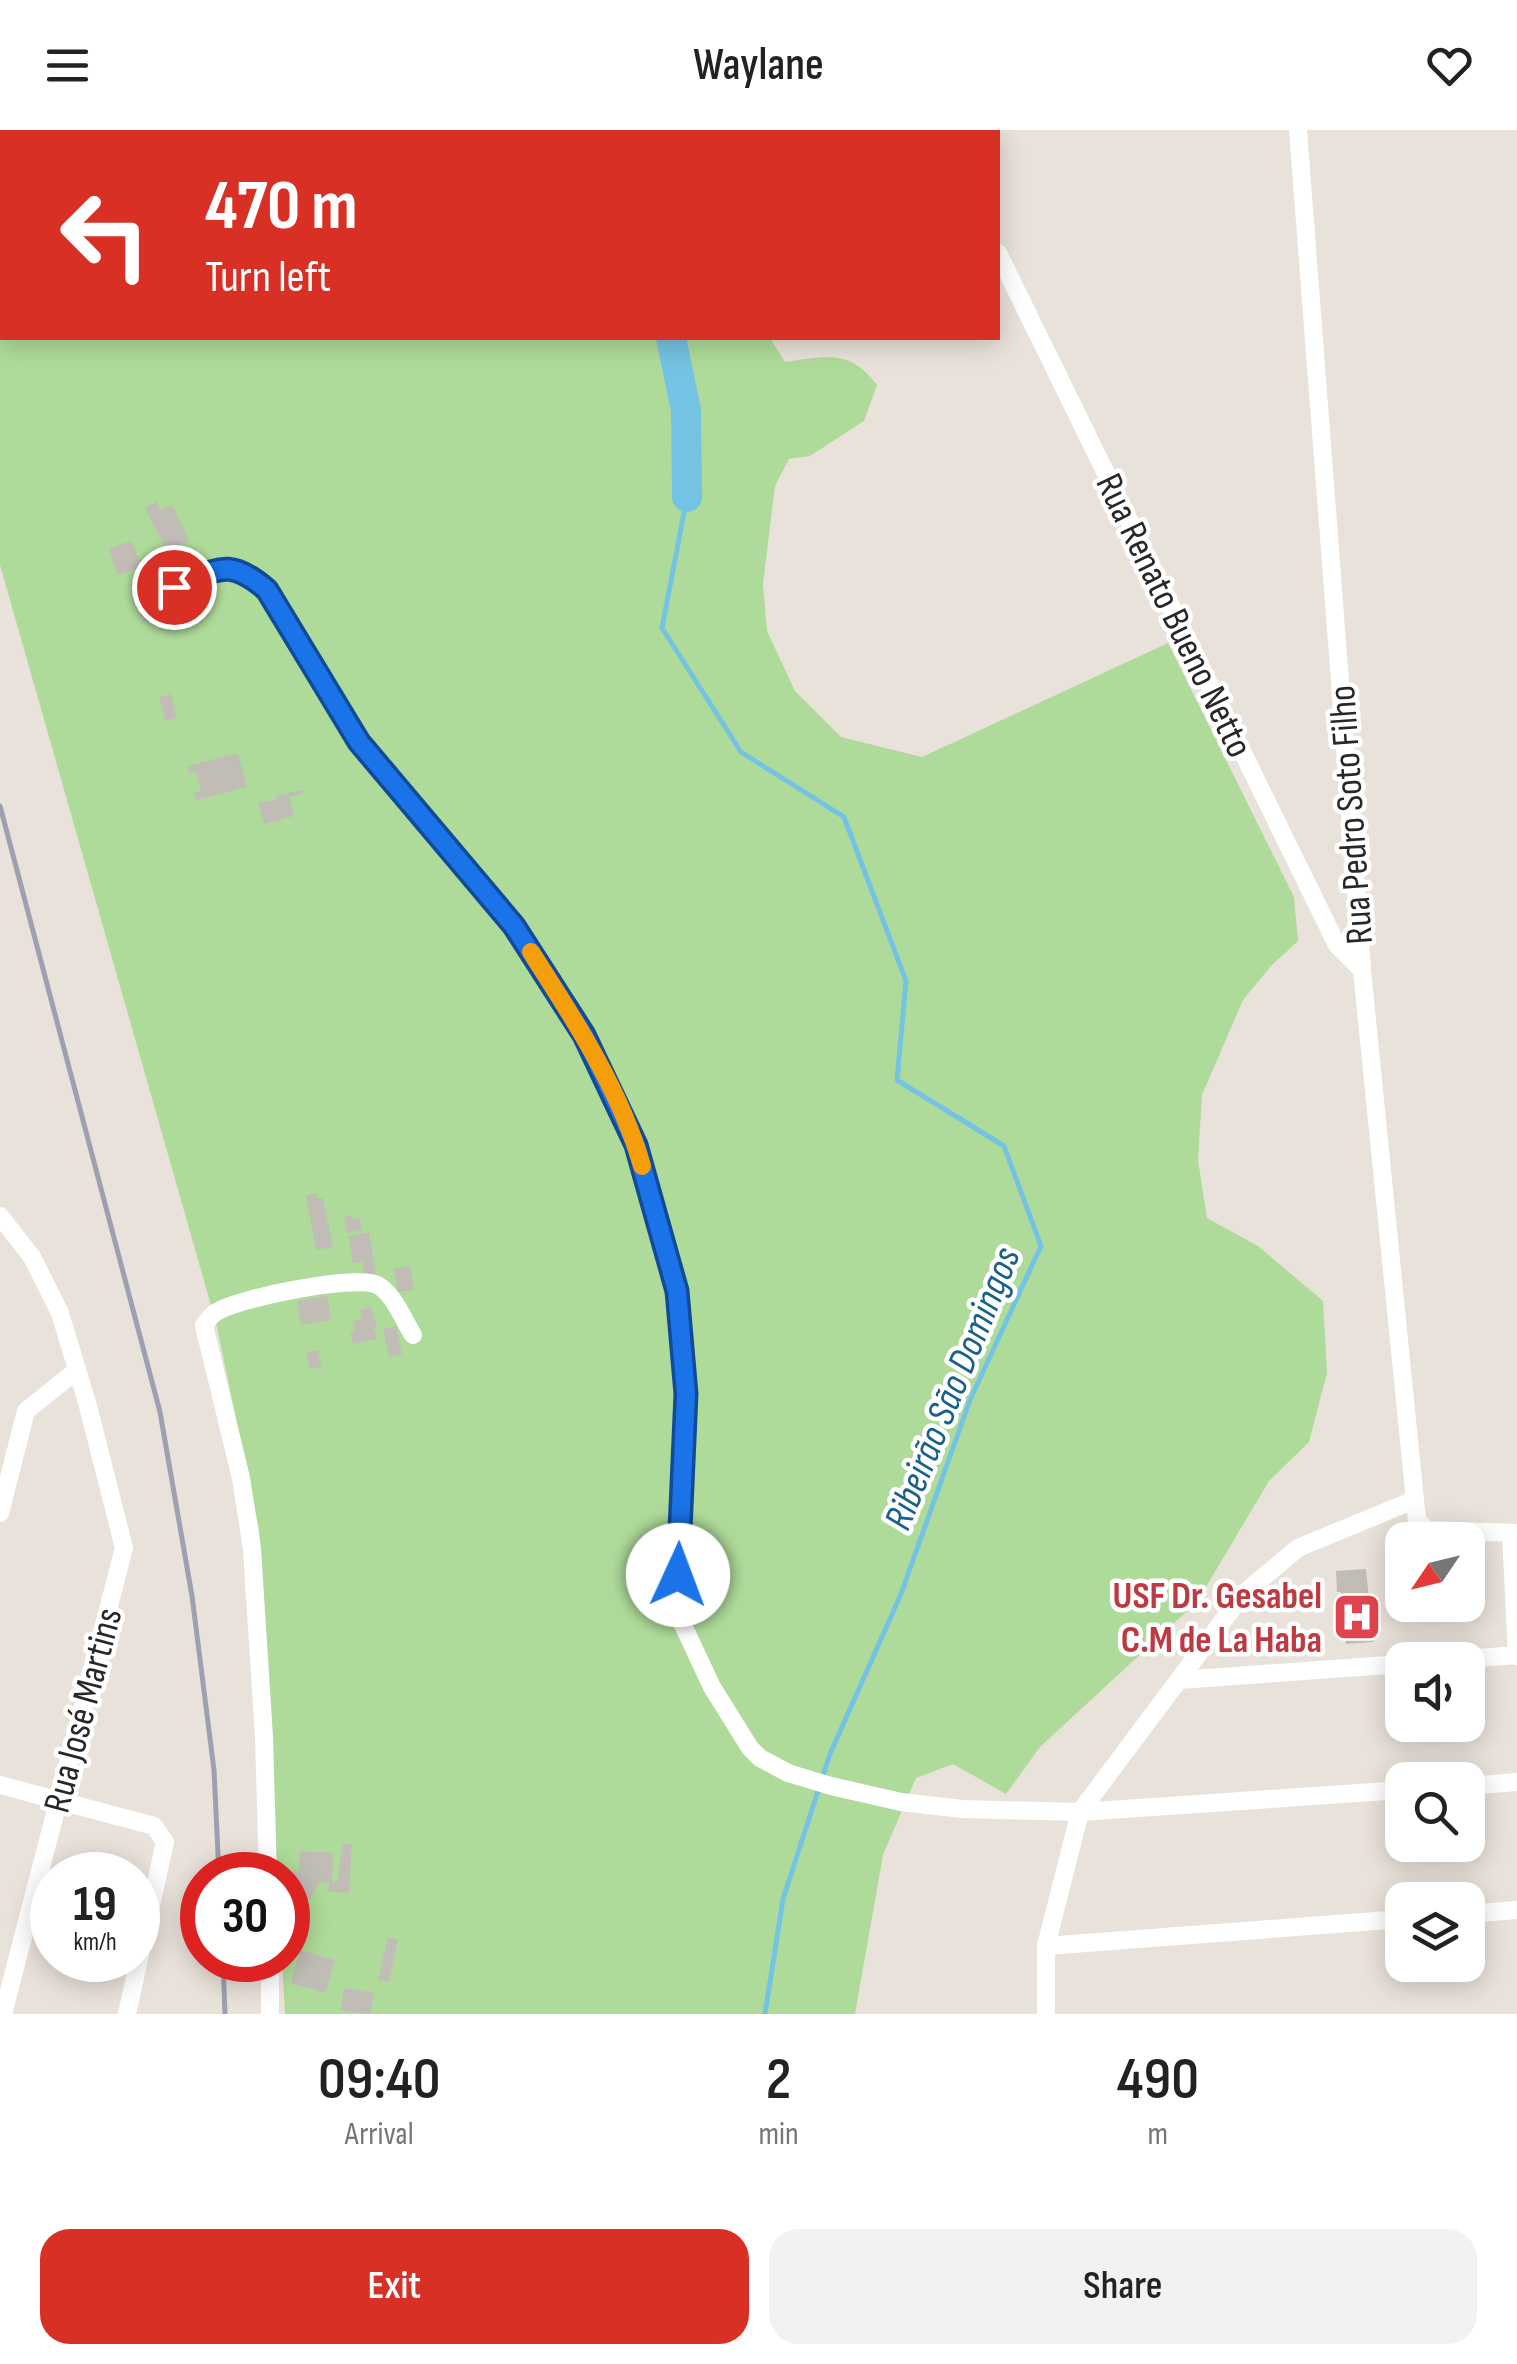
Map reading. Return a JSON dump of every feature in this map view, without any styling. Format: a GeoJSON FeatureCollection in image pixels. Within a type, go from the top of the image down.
{"type":"FeatureCollection","features":[{"type":"Feature","properties":{"kind":"street","name":"Rua Pedro Soto Filho"},"geometry":{"type":"LineString","coordinates":[[1298,130],[1362,970],[1414,1500]]}},
{"type":"Feature","properties":{"kind":"street","name":"Rua Renato Bueno Netto"},"geometry":{"type":"LineString","coordinates":[[1000,256],[1337,946],[1362,970]]}},
{"type":"Feature","properties":{"kind":"street"},"geometry":{"type":"LineString","coordinates":[[174,587],[231,568],[247,572],[267,590],[359,742],[514,926],[584,1035],[636,1145],[677,1291],[686,1394],[678,1575],[682,1623],[712,1687],[750,1748],[774,1766],[810,1780],[902,1802],[962,1809],[1080,1812],[1385,1791]]}},
{"type":"Feature","properties":{"kind":"street","name":"Rua José Martins"},"geometry":{"type":"LineString","coordinates":[[0,1216],[32,1257],[60,1312],[124,1548],[3,2014]]}},
{"type":"Feature","properties":{"kind":"street"},"geometry":{"type":"LineString","coordinates":[[267,1852],[252,1550],[241,1478],[204,1326],[228,1306],[333,1282],[376,1284],[385,1290],[413,1334]]}},
{"type":"Feature","properties":{"kind":"street"},"geometry":{"type":"LineString","coordinates":[[0,1513],[26,1411],[77,1370]]}},
{"type":"Feature","properties":{"kind":"street"},"geometry":{"type":"LineString","coordinates":[[1046,2014],[1046,1946],[1080,1812],[1242,1594],[1298,1548],[1414,1500],[1417,1520],[1427,1530],[1514,1534],[1517,1655],[1485,1657]]}},
{"type":"Feature","properties":{"kind":"street"},"geometry":{"type":"LineString","coordinates":[[1180,1680],[1385,1665]]}},
{"type":"Feature","properties":{"kind":"street"},"geometry":{"type":"LineString","coordinates":[[1485,1785],[1517,1782]]}},
{"type":"Feature","properties":{"kind":"street"},"geometry":{"type":"LineString","coordinates":[[0,1785],[154,1826],[164,1842],[127,2014]]}},
{"type":"Feature","properties":{"kind":"street"},"geometry":{"type":"LineString","coordinates":[[1485,1913],[1517,1910]]}},
{"type":"Feature","properties":{"kind":"street"},"geometry":{"type":"LineString","coordinates":[[1046,1946],[1385,1920]]}},
{"type":"Feature","properties":{"kind":"street"},"geometry":{"type":"LineString","coordinates":[[270,1982],[270,2014]]}},
{"type":"Feature","properties":{"kind":"green space"},"geometry":{"type":"Polygon","coordinates":[[[0,340],[771,340],[785,362],[825,357],[847,360],[877,385],[864,421],[810,456],[789,459],[775,486],[763,584],[767,631],[795,691],[841,737],[922,757],[1168,643],[1294,897],[1298,941],[1243,1000],[1202,1095],[1198,1160],[1207,1218],[1258,1246],[1323,1301],[1327,1373],[1309,1442],[1269,1481],[1197,1602],[1040,1747],[1006,1794],[953,1764],[916,1778],[883,1855],[855,2014],[285,2014],[283,1982],[310,1982],[310,1852],[276,1852],[259,1528],[216,1323],[0,565],[0,340]]]}},
{"type":"Feature","properties":{"kind":"building"},"geometry":{"type":"Polygon","coordinates":[[[157,502],[161,510],[172,505],[189,540],[167,551],[145,508],[157,502]]]}},
{"type":"Feature","properties":{"kind":"building"},"geometry":{"type":"Polygon","coordinates":[[[132,541],[145,567],[117,575],[109,548],[132,541]]]}},
{"type":"Feature","properties":{"kind":"building"},"geometry":{"type":"Polygon","coordinates":[[[144,581],[149,595],[142,597],[144,604],[166,597],[171,613],[143,622],[131,585],[144,581]]]}},
{"type":"Feature","properties":{"kind":"building"},"geometry":{"type":"Polygon","coordinates":[[[182,598],[187,609],[175,614],[171,602],[182,598]]]}},
{"type":"Feature","properties":{"kind":"building"},"geometry":{"type":"Polygon","coordinates":[[[171,694],[177,718],[165,721],[159,697],[171,694]]]}},
{"type":"Feature","properties":{"kind":"building"},"geometry":{"type":"Polygon","coordinates":[[[238,753],[247,787],[196,800],[194,793],[201,791],[196,772],[189,773],[187,766],[238,753]]]}},
{"type":"Feature","properties":{"kind":"building"},"geometry":{"type":"Polygon","coordinates":[[[302,790],[303,794],[289,797],[294,816],[264,824],[258,802],[302,790]]]}},
{"type":"Feature","properties":{"kind":"building"},"geometry":{"type":"Polygon","coordinates":[[[317,1193],[318,1199],[323,1198],[333,1247],[316,1250],[306,1196],[317,1193]]]}},
{"type":"Feature","properties":{"kind":"building"},"geometry":{"type":"Polygon","coordinates":[[[351,1215],[352,1219],[360,1218],[362,1230],[347,1233],[344,1217],[351,1215]]]}},
{"type":"Feature","properties":{"kind":"building"},"geometry":{"type":"Polygon","coordinates":[[[369,1232],[376,1273],[364,1275],[362,1262],[353,1263],[349,1236],[369,1232]]]}},
{"type":"Feature","properties":{"kind":"building"},"geometry":{"type":"Polygon","coordinates":[[[410,1266],[414,1290],[398,1292],[394,1268],[410,1266]]]}},
{"type":"Feature","properties":{"kind":"building"},"geometry":{"type":"Polygon","coordinates":[[[327,1296],[331,1320],[301,1325],[297,1301],[327,1296]]]}},
{"type":"Feature","properties":{"kind":"building"},"geometry":{"type":"Polygon","coordinates":[[[371,1307],[377,1339],[353,1344],[353,1321],[362,1318],[360,1310],[371,1307]]]}},
{"type":"Feature","properties":{"kind":"building"},"geometry":{"type":"Polygon","coordinates":[[[396,1326],[402,1354],[389,1357],[383,1329],[396,1326]]]}},
{"type":"Feature","properties":{"kind":"building"},"geometry":{"type":"Polygon","coordinates":[[[318,1350],[322,1367],[310,1369],[306,1352],[318,1350]]]}},
{"type":"Feature","properties":{"kind":"building","name":"USF Dr. Gesabel C.M de La Haba"},"geometry":{"type":"Polygon","coordinates":[[[1366,1569],[1373,1642],[1346,1644],[1336,1571],[1366,1569]]]}},
{"type":"Feature","properties":{"kind":"building"},"geometry":{"type":"Polygon","coordinates":[[[343,1843],[352,1844],[349,1893],[328,1892],[329,1883],[319,1882],[310,1900],[310,1852],[300,1851],[333,1853],[332,1882],[337,1882],[343,1843]]]}},
{"type":"Feature","properties":{"kind":"building"},"geometry":{"type":"Polygon","coordinates":[[[388,1937],[398,1940],[389,1982],[378,1980],[388,1937]]]}},
{"type":"Feature","properties":{"kind":"building"},"geometry":{"type":"Polygon","coordinates":[[[310,1953],[335,1960],[325,1993],[291,1983],[310,1982],[310,1953]]]}},
{"type":"Feature","properties":{"kind":"building"},"geometry":{"type":"Polygon","coordinates":[[[344,1988],[374,1993],[370,2014],[341,2010],[344,1988]]]}},
{"type":"Feature","properties":{"kind":"waterway"},"geometry":{"type":"LineString","coordinates":[[671,340],[686,410],[687,497]]}},
{"type":"Feature","properties":{"kind":"waterway","name":"Ribeirão São Domingos"},"geometry":{"type":"LineString","coordinates":[[687,497],[662,628],[741,752],[844,817],[906,981],[897,1080],[1004,1146],[1041,1246],[970,1400],[901,1594],[830,1754],[783,1899],[765,2014]]}},
{"type":"Feature","properties":{"kind":"railway"},"geometry":{"type":"LineString","coordinates":[[0,806],[160,1412],[192,1596],[214,1770],[218,1852]]}},
{"type":"Feature","properties":{"kind":"railway"},"geometry":{"type":"LineString","coordinates":[[224,1982],[225,2014]]}},
{"type":"Feature","properties":{"kind":"slow traffic"},"geometry":{"type":"LineString","coordinates":[[531,952],[584,1035],[636,1145],[642,1166]]}},
{"type":"Feature","properties":{"kind":"place","name":"USF Dr. Gesabel C.M de La Haba"},"geometry":{"type":"Point","coordinates":[1357,1617]}},
{"type":"Feature","properties":{"kind":"route"},"geometry":{"type":"LineString","coordinates":[[174,587],[231,568],[247,572],[267,590],[359,742],[514,926],[584,1035],[636,1145],[677,1291],[686,1394],[678,1575]]}}]}
